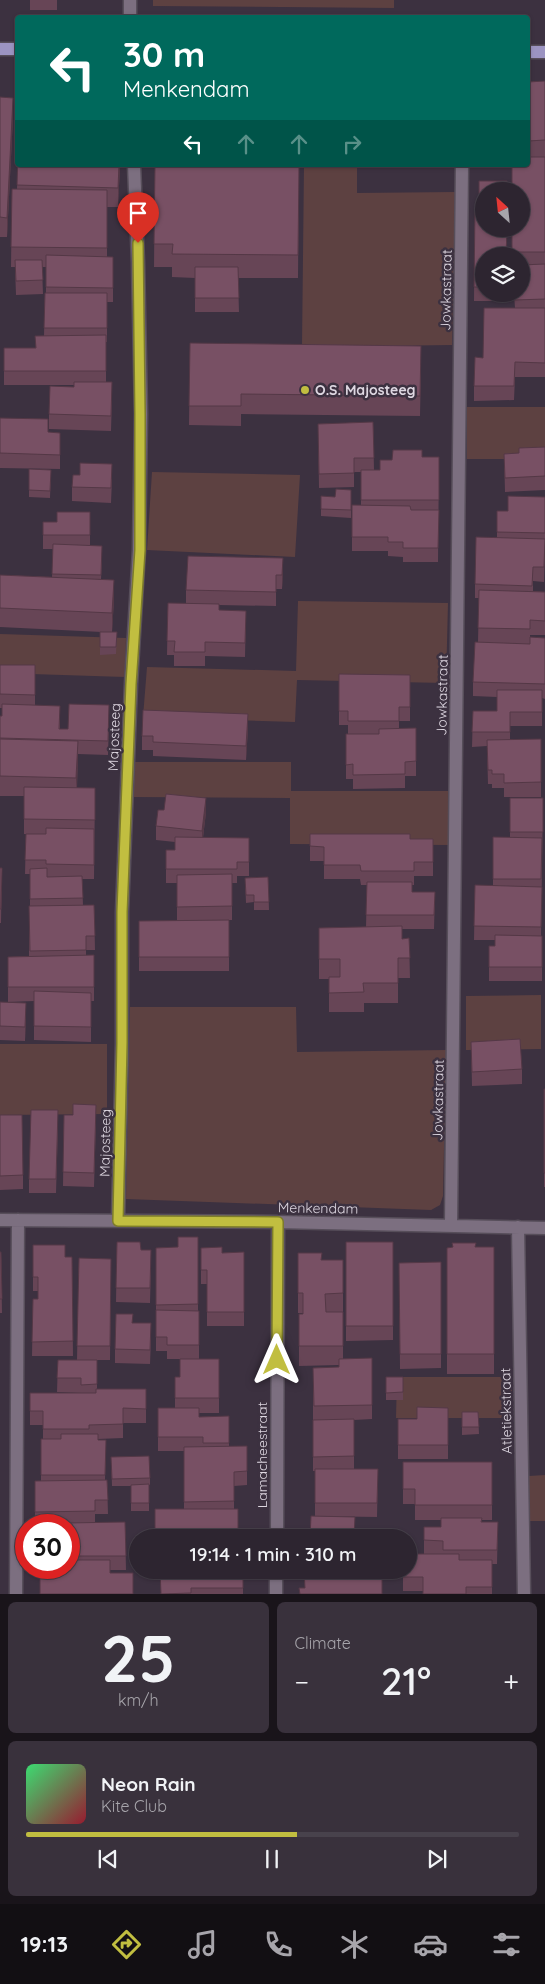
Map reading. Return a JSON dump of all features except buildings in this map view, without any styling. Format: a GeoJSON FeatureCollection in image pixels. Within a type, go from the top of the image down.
{"type":"FeatureCollection","features":[{"type":"Feature","properties":{"kind":"main road"},"geometry":{"type":"LineString","coordinates":[[0,48],[15,49]]}},
{"type":"Feature","properties":{"kind":"main road"},"geometry":{"type":"LineString","coordinates":[[530,52],[545,52]]}},
{"type":"Feature","properties":{"kind":"street"},"geometry":{"type":"LineString","coordinates":[[130,0],[130,15]]}},
{"type":"Feature","properties":{"kind":"street","name":"Majosteeg"},"geometry":{"type":"LineString","coordinates":[[118,1221],[122,1043],[122,912],[131,684],[140,550],[138,262],[134,167]]}},
{"type":"Feature","properties":{"kind":"street","name":"Jowkastraat"},"geometry":{"type":"LineString","coordinates":[[451,1226],[462,167]]}},
{"type":"Feature","properties":{"kind":"street","name":"Menkendam"},"geometry":{"type":"LineString","coordinates":[[0,1220],[278,1222],[545,1228]]}},
{"type":"Feature","properties":{"kind":"street"},"geometry":{"type":"LineString","coordinates":[[16,1594],[18,1220]]}},
{"type":"Feature","properties":{"kind":"street","name":"Lamacheestraat"},"geometry":{"type":"LineString","coordinates":[[276,1529],[278,1222]]}},
{"type":"Feature","properties":{"kind":"street","name":"Atletiekstraat"},"geometry":{"type":"LineString","coordinates":[[518,1227],[524,1594]]}},
{"type":"Feature","properties":{"kind":"street"},"geometry":{"type":"LineString","coordinates":[[276,1579],[276,1594]]}},
{"type":"Feature","properties":{"kind":"shaded area"},"geometry":{"type":"Polygon","coordinates":[[[153,0],[394,0],[394,8],[153,6],[153,0]]]}},
{"type":"Feature","properties":{"kind":"shaded area"},"geometry":{"type":"Polygon","coordinates":[[[304,167],[357,167],[357,193],[455,192],[452,345],[302,347],[304,167]]]}},
{"type":"Feature","properties":{"kind":"shaded area"},"geometry":{"type":"Polygon","coordinates":[[[467,407],[545,407],[545,459],[467,459],[467,407]]]}},
{"type":"Feature","properties":{"kind":"shaded area"},"geometry":{"type":"Polygon","coordinates":[[[152,472],[300,475],[295,557],[147,550],[152,472]]]}},
{"type":"Feature","properties":{"kind":"shaded area"},"geometry":{"type":"Polygon","coordinates":[[[298,601],[448,603],[446,683],[297,680],[295,722],[143,717],[147,667],[296,671],[298,601]]]}},
{"type":"Feature","properties":{"kind":"shaded area"},"geometry":{"type":"Polygon","coordinates":[[[0,634],[126,638],[125,677],[0,673],[0,634]]]}},
{"type":"Feature","properties":{"kind":"shaded area"},"geometry":{"type":"Polygon","coordinates":[[[135,762],[291,762],[291,791],[449,791],[448,845],[290,844],[290,798],[133,797],[135,762]]]}},
{"type":"Feature","properties":{"kind":"shaded area"},"geometry":{"type":"Polygon","coordinates":[[[541,995],[541,1049],[466,1050],[466,996],[541,995]]]}},
{"type":"Feature","properties":{"kind":"shaded area"},"geometry":{"type":"Polygon","coordinates":[[[130,1007],[296,1007],[297,1052],[446,1050],[443,1196],[440,1205],[431,1210],[126,1199],[130,1007]]]}},
{"type":"Feature","properties":{"kind":"shaded area"},"geometry":{"type":"Polygon","coordinates":[[[0,1044],[107,1044],[107,1114],[0,1115],[0,1044]]]}},
{"type":"Feature","properties":{"kind":"shaded area"},"geometry":{"type":"Polygon","coordinates":[[[397,1377],[512,1377],[512,1418],[396,1418],[397,1377]]]}},
{"type":"Feature","properties":{"kind":"shaded area"},"geometry":{"type":"Polygon","coordinates":[[[545,1475],[545,1521],[528,1521],[529,1476],[545,1475]]]}},
{"type":"Feature","properties":{"kind":"place","name":"O.S. Majosteeg"},"geometry":{"type":"Point","coordinates":[305,390]}},
{"type":"Feature","properties":{"kind":"route"},"geometry":{"type":"LineString","coordinates":[[138,243],[140,550],[131,684],[122,912],[122,1043],[118,1221],[278,1222],[277,1360]]}}]}
